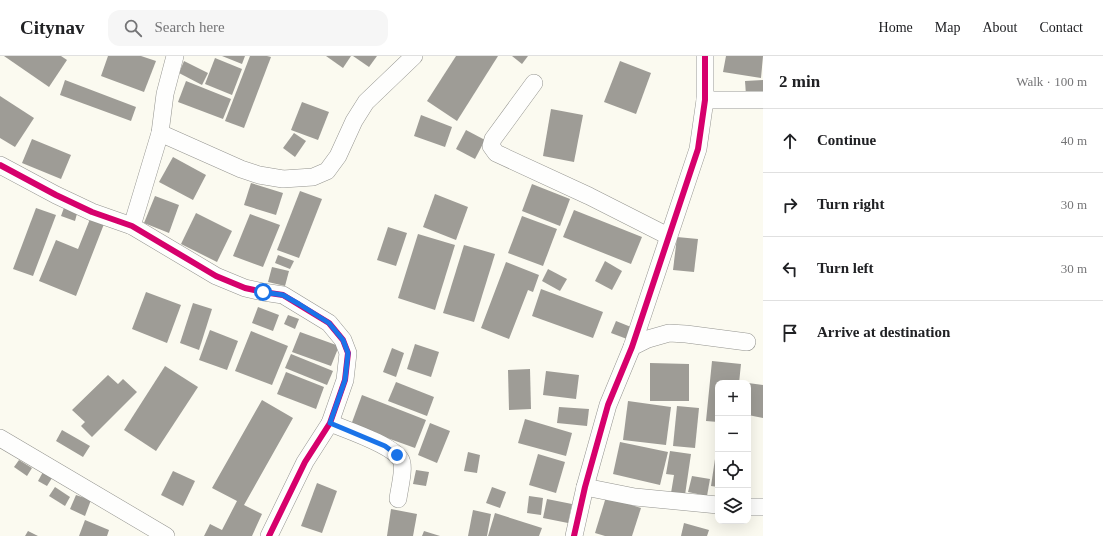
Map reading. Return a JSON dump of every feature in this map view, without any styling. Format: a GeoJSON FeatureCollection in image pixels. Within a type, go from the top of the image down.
{"type":"FeatureCollection","features":[{"type":"Feature","properties":{"kind":"street"},"geometry":{"type":"LineString","coordinates":[[132,226],[160,133],[165,94],[175,56]]}},
{"type":"Feature","properties":{"kind":"street"},"geometry":{"type":"LineString","coordinates":[[160,133],[234,166],[259,175],[283,179],[313,177],[327,171],[331,166],[338,156],[354,121],[366,102],[414,56]]}},
{"type":"Feature","properties":{"kind":"street"},"geometry":{"type":"LineString","coordinates":[[574,536],[585,487],[608,406],[632,348],[698,149],[705,100],[705,56]]}},
{"type":"Feature","properties":{"kind":"street"},"geometry":{"type":"LineString","coordinates":[[534,83],[493,139],[491,146],[496,153],[589,196],[668,236]]}},
{"type":"Feature","properties":{"kind":"street"},"geometry":{"type":"LineString","coordinates":[[705,100],[763,100]]}},
{"type":"Feature","properties":{"kind":"street"},"geometry":{"type":"LineString","coordinates":[[0,165],[56,195],[92,212],[132,226],[216,276],[245,288],[283,295],[329,323],[343,340],[348,353],[345,380],[330,423],[305,462],[269,536]]}},
{"type":"Feature","properties":{"kind":"street"},"geometry":{"type":"LineString","coordinates":[[632,348],[648,339],[669,333],[747,342]]}},
{"type":"Feature","properties":{"kind":"street"},"geometry":{"type":"LineString","coordinates":[[330,423],[385,446],[397,455],[401,460],[402,466],[398,499]]}},
{"type":"Feature","properties":{"kind":"street"},"geometry":{"type":"LineString","coordinates":[[0,438],[166,536]]}},
{"type":"Feature","properties":{"kind":"street"},"geometry":{"type":"LineString","coordinates":[[585,487],[635,497],[715,505]]}},
{"type":"Feature","properties":{"kind":"street"},"geometry":{"type":"LineString","coordinates":[[751,507],[763,507]]}},
{"type":"Feature","properties":{"kind":"building"},"geometry":{"type":"Polygon","coordinates":[[[4,56],[61,56],[67,60],[49,87],[4,56]]]}},
{"type":"Feature","properties":{"kind":"building"},"geometry":{"type":"Polygon","coordinates":[[[108,56],[141,56],[156,61],[144,92],[101,76],[108,56]]]}},
{"type":"Feature","properties":{"kind":"building"},"geometry":{"type":"Polygon","coordinates":[[[222,56],[245,56],[242,64],[222,56]]]}},
{"type":"Feature","properties":{"kind":"building"},"geometry":{"type":"Polygon","coordinates":[[[250,56],[271,57],[244,128],[225,121],[250,56]]]}},
{"type":"Feature","properties":{"kind":"building"},"geometry":{"type":"Polygon","coordinates":[[[326,56],[351,56],[343,68],[326,56]]]}},
{"type":"Feature","properties":{"kind":"building"},"geometry":{"type":"Polygon","coordinates":[[[353,56],[377,56],[369,67],[353,56]]]}},
{"type":"Feature","properties":{"kind":"building"},"geometry":{"type":"Polygon","coordinates":[[[456,56],[498,56],[457,121],[427,101],[456,56]]]}},
{"type":"Feature","properties":{"kind":"building"},"geometry":{"type":"Polygon","coordinates":[[[512,56],[528,56],[522,64],[512,56]]]}},
{"type":"Feature","properties":{"kind":"building"},"geometry":{"type":"Polygon","coordinates":[[[726,56],[763,56],[761,78],[723,72],[726,56]]]}},
{"type":"Feature","properties":{"kind":"building"},"geometry":{"type":"Polygon","coordinates":[[[215,58],[242,69],[232,95],[205,84],[215,58]]]}},
{"type":"Feature","properties":{"kind":"building"},"geometry":{"type":"Polygon","coordinates":[[[184,61],[208,73],[202,85],[179,73],[184,61]]]}},
{"type":"Feature","properties":{"kind":"building"},"geometry":{"type":"Polygon","coordinates":[[[620,61],[651,73],[636,114],[604,102],[620,61]]]}},
{"type":"Feature","properties":{"kind":"building"},"geometry":{"type":"Polygon","coordinates":[[[65,80],[136,107],[131,121],[60,95],[65,80]]]}},
{"type":"Feature","properties":{"kind":"building"},"geometry":{"type":"Polygon","coordinates":[[[763,80],[763,94],[746,95],[745,81],[763,80]]]}},
{"type":"Feature","properties":{"kind":"building"},"geometry":{"type":"Polygon","coordinates":[[[186,81],[231,99],[223,119],[178,102],[186,81]]]}},
{"type":"Feature","properties":{"kind":"building"},"geometry":{"type":"Polygon","coordinates":[[[0,96],[34,118],[15,147],[0,138],[0,96]]]}},
{"type":"Feature","properties":{"kind":"building"},"geometry":{"type":"Polygon","coordinates":[[[302,102],[329,112],[318,140],[291,130],[302,102]]]}},
{"type":"Feature","properties":{"kind":"building"},"geometry":{"type":"Polygon","coordinates":[[[551,109],[583,115],[574,162],[543,156],[551,109]]]}},
{"type":"Feature","properties":{"kind":"building"},"geometry":{"type":"Polygon","coordinates":[[[421,115],[452,127],[445,147],[414,136],[421,115]]]}},
{"type":"Feature","properties":{"kind":"building"},"geometry":{"type":"Polygon","coordinates":[[[466,130],[485,140],[475,159],[456,149],[466,130]]]}},
{"type":"Feature","properties":{"kind":"building"},"geometry":{"type":"Polygon","coordinates":[[[294,133],[306,141],[295,157],[283,148],[294,133]]]}},
{"type":"Feature","properties":{"kind":"building"},"geometry":{"type":"Polygon","coordinates":[[[32,139],[71,155],[61,179],[22,163],[32,139]]]}},
{"type":"Feature","properties":{"kind":"building"},"geometry":{"type":"Polygon","coordinates":[[[173,157],[206,175],[193,200],[159,182],[173,157]]]}},
{"type":"Feature","properties":{"kind":"building"},"geometry":{"type":"Polygon","coordinates":[[[251,183],[283,193],[276,215],[244,205],[251,183]]]}},
{"type":"Feature","properties":{"kind":"building"},"geometry":{"type":"Polygon","coordinates":[[[532,184],[570,199],[560,226],[522,211],[532,184]]]}},
{"type":"Feature","properties":{"kind":"building"},"geometry":{"type":"Polygon","coordinates":[[[300,191],[322,199],[299,258],[277,250],[300,191]]]}},
{"type":"Feature","properties":{"kind":"building"},"geometry":{"type":"Polygon","coordinates":[[[435,194],[468,207],[456,240],[423,227],[435,194]]]}},
{"type":"Feature","properties":{"kind":"building"},"geometry":{"type":"Polygon","coordinates":[[[155,196],[179,205],[169,233],[144,223],[155,196]]]}},
{"type":"Feature","properties":{"kind":"building"},"geometry":{"type":"Polygon","coordinates":[[[65,205],[78,210],[75,221],[61,216],[65,205]]]}},
{"type":"Feature","properties":{"kind":"building"},"geometry":{"type":"Polygon","coordinates":[[[36,208],[56,215],[33,276],[13,269],[36,208]]]}},
{"type":"Feature","properties":{"kind":"building"},"geometry":{"type":"Polygon","coordinates":[[[574,210],[642,237],[631,264],[563,237],[574,210]]]}},
{"type":"Feature","properties":{"kind":"building"},"geometry":{"type":"Polygon","coordinates":[[[196,213],[232,231],[217,262],[181,244],[196,213]]]}},
{"type":"Feature","properties":{"kind":"building"},"geometry":{"type":"Polygon","coordinates":[[[250,214],[280,225],[263,267],[233,256],[250,214]]]}},
{"type":"Feature","properties":{"kind":"building"},"geometry":{"type":"Polygon","coordinates":[[[522,216],[557,229],[543,266],[508,253],[522,216]]]}},
{"type":"Feature","properties":{"kind":"building"},"geometry":{"type":"Polygon","coordinates":[[[90,219],[104,224],[76,296],[39,281],[56,240],[78,249],[90,219]]]}},
{"type":"Feature","properties":{"kind":"building"},"geometry":{"type":"Polygon","coordinates":[[[388,227],[407,233],[396,266],[377,260],[388,227]]]}},
{"type":"Feature","properties":{"kind":"building"},"geometry":{"type":"Polygon","coordinates":[[[418,234],[455,245],[435,310],[398,298],[418,234]]]}},
{"type":"Feature","properties":{"kind":"building"},"geometry":{"type":"Polygon","coordinates":[[[677,237],[698,239],[694,272],[673,270],[677,237]]]}},
{"type":"Feature","properties":{"kind":"building"},"geometry":{"type":"Polygon","coordinates":[[[464,245],[495,254],[474,322],[443,313],[464,245]]]}},
{"type":"Feature","properties":{"kind":"building"},"geometry":{"type":"Polygon","coordinates":[[[278,255],[294,261],[290,269],[275,263],[278,255]]]}},
{"type":"Feature","properties":{"kind":"building"},"geometry":{"type":"Polygon","coordinates":[[[605,261],[622,271],[612,290],[595,281],[605,261]]]}},
{"type":"Feature","properties":{"kind":"building"},"geometry":{"type":"Polygon","coordinates":[[[506,262],[539,275],[533,292],[528,290],[509,339],[481,328],[506,262]]]}},
{"type":"Feature","properties":{"kind":"building"},"geometry":{"type":"Polygon","coordinates":[[[272,267],[289,271],[285,286],[268,282],[272,267]]]}},
{"type":"Feature","properties":{"kind":"building"},"geometry":{"type":"Polygon","coordinates":[[[548,269],[567,279],[560,291],[542,281],[548,269]]]}},
{"type":"Feature","properties":{"kind":"building"},"geometry":{"type":"Polygon","coordinates":[[[541,289],[603,312],[593,338],[532,316],[541,289]]]}},
{"type":"Feature","properties":{"kind":"building"},"geometry":{"type":"Polygon","coordinates":[[[146,292],[181,305],[167,343],[132,329],[146,292]]]}},
{"type":"Feature","properties":{"kind":"building"},"geometry":{"type":"Polygon","coordinates":[[[193,303],[212,309],[199,350],[180,343],[193,303]]]}},
{"type":"Feature","properties":{"kind":"building"},"geometry":{"type":"Polygon","coordinates":[[[258,307],[279,315],[273,331],[252,323],[258,307]]]}},
{"type":"Feature","properties":{"kind":"building"},"geometry":{"type":"Polygon","coordinates":[[[288,315],[299,319],[295,329],[284,324],[288,315]]]}},
{"type":"Feature","properties":{"kind":"building"},"geometry":{"type":"Polygon","coordinates":[[[616,321],[631,327],[627,339],[611,333],[616,321]]]}},
{"type":"Feature","properties":{"kind":"building"},"geometry":{"type":"Polygon","coordinates":[[[210,330],[238,341],[227,370],[199,360],[210,330]]]}},
{"type":"Feature","properties":{"kind":"building"},"geometry":{"type":"Polygon","coordinates":[[[251,331],[288,346],[272,385],[235,371],[251,331]]]}},
{"type":"Feature","properties":{"kind":"building"},"geometry":{"type":"Polygon","coordinates":[[[300,332],[339,346],[331,366],[292,352],[300,332]]]}},
{"type":"Feature","properties":{"kind":"building"},"geometry":{"type":"Polygon","coordinates":[[[415,344],[439,352],[431,377],[407,369],[415,344]]]}},
{"type":"Feature","properties":{"kind":"building"},"geometry":{"type":"Polygon","coordinates":[[[392,348],[404,353],[396,377],[383,372],[392,348]]]}},
{"type":"Feature","properties":{"kind":"building"},"geometry":{"type":"Polygon","coordinates":[[[291,354],[333,371],[327,385],[285,368],[291,354]]]}},
{"type":"Feature","properties":{"kind":"building"},"geometry":{"type":"Polygon","coordinates":[[[712,361],[741,364],[739,380],[715,380],[715,422],[706,421],[712,361]]]}},
{"type":"Feature","properties":{"kind":"building"},"geometry":{"type":"Polygon","coordinates":[[[650,363],[689,364],[689,401],[650,401],[650,363]]]}},
{"type":"Feature","properties":{"kind":"building"},"geometry":{"type":"Polygon","coordinates":[[[165,366],[198,387],[156,451],[124,430],[165,366]]]}},
{"type":"Feature","properties":{"kind":"building"},"geometry":{"type":"Polygon","coordinates":[[[530,369],[531,409],[509,410],[508,370],[530,369]]]}},
{"type":"Feature","properties":{"kind":"building"},"geometry":{"type":"Polygon","coordinates":[[[546,371],[579,375],[576,399],[543,395],[546,371]]]}},
{"type":"Feature","properties":{"kind":"building"},"geometry":{"type":"Polygon","coordinates":[[[286,372],[324,387],[316,409],[277,394],[286,372]]]}},
{"type":"Feature","properties":{"kind":"building"},"geometry":{"type":"Polygon","coordinates":[[[108,375],[118,384],[123,379],[137,392],[92,437],[81,426],[85,422],[72,410],[108,375]]]}},
{"type":"Feature","properties":{"kind":"building"},"geometry":{"type":"Polygon","coordinates":[[[396,382],[434,397],[427,416],[388,401],[396,382]]]}},
{"type":"Feature","properties":{"kind":"building"},"geometry":{"type":"Polygon","coordinates":[[[751,383],[763,385],[763,418],[751,416],[751,383]]]}},
{"type":"Feature","properties":{"kind":"building"},"geometry":{"type":"Polygon","coordinates":[[[362,395],[426,420],[415,448],[351,425],[362,395]]]}},
{"type":"Feature","properties":{"kind":"building"},"geometry":{"type":"Polygon","coordinates":[[[262,400],[293,418],[244,505],[262,514],[252,536],[204,536],[210,524],[222,530],[237,501],[212,488],[262,400]]]}},
{"type":"Feature","properties":{"kind":"building"},"geometry":{"type":"Polygon","coordinates":[[[628,401],[671,407],[666,445],[623,440],[628,401]]]}},
{"type":"Feature","properties":{"kind":"building"},"geometry":{"type":"Polygon","coordinates":[[[677,406],[699,408],[695,448],[673,446],[677,406]]]}},
{"type":"Feature","properties":{"kind":"building"},"geometry":{"type":"Polygon","coordinates":[[[559,407],[589,409],[587,426],[557,423],[559,407]]]}},
{"type":"Feature","properties":{"kind":"building"},"geometry":{"type":"Polygon","coordinates":[[[525,419],[572,433],[566,456],[518,443],[525,419]]]}},
{"type":"Feature","properties":{"kind":"building"},"geometry":{"type":"Polygon","coordinates":[[[430,423],[450,431],[437,463],[418,455],[430,423]]]}},
{"type":"Feature","properties":{"kind":"building"},"geometry":{"type":"Polygon","coordinates":[[[62,430],[90,446],[83,457],[56,441],[62,430]]]}},
{"type":"Feature","properties":{"kind":"building"},"geometry":{"type":"Polygon","coordinates":[[[620,442],[668,452],[660,485],[613,474],[620,442]]]}},
{"type":"Feature","properties":{"kind":"building"},"geometry":{"type":"Polygon","coordinates":[[[670,451],[691,454],[685,495],[671,493],[674,475],[666,474],[670,451]]]}},
{"type":"Feature","properties":{"kind":"building"},"geometry":{"type":"Polygon","coordinates":[[[468,452],[480,455],[477,473],[464,471],[468,452]]]}},
{"type":"Feature","properties":{"kind":"building"},"geometry":{"type":"Polygon","coordinates":[[[538,454],[565,462],[556,493],[529,485],[538,454]]]}},
{"type":"Feature","properties":{"kind":"building"},"geometry":{"type":"Polygon","coordinates":[[[715,459],[715,487],[711,486],[715,459]]]}},
{"type":"Feature","properties":{"kind":"building"},"geometry":{"type":"Polygon","coordinates":[[[19,460],[32,468],[27,476],[14,467],[19,460]]]}},
{"type":"Feature","properties":{"kind":"building"},"geometry":{"type":"Polygon","coordinates":[[[416,470],[429,472],[426,486],[413,484],[416,470]]]}},
{"type":"Feature","properties":{"kind":"building"},"geometry":{"type":"Polygon","coordinates":[[[173,471],[195,481],[183,506],[161,495],[173,471]]]}},
{"type":"Feature","properties":{"kind":"building"},"geometry":{"type":"Polygon","coordinates":[[[43,472],[52,478],[47,486],[38,481],[43,472]]]}},
{"type":"Feature","properties":{"kind":"building"},"geometry":{"type":"Polygon","coordinates":[[[692,476],[710,479],[707,496],[688,492],[692,476]]]}},
{"type":"Feature","properties":{"kind":"building"},"geometry":{"type":"Polygon","coordinates":[[[317,483],[337,491],[322,533],[301,526],[317,483]]]}},
{"type":"Feature","properties":{"kind":"building"},"geometry":{"type":"Polygon","coordinates":[[[55,487],[70,497],[65,506],[49,496],[55,487]]]}},
{"type":"Feature","properties":{"kind":"building"},"geometry":{"type":"Polygon","coordinates":[[[492,487],[506,492],[500,508],[486,503],[492,487]]]}},
{"type":"Feature","properties":{"kind":"building"},"geometry":{"type":"Polygon","coordinates":[[[76,495],[91,500],[85,516],[70,509],[76,495]]]}},
{"type":"Feature","properties":{"kind":"building"},"geometry":{"type":"Polygon","coordinates":[[[529,496],[543,498],[541,515],[527,513],[529,496]]]}},
{"type":"Feature","properties":{"kind":"building"},"geometry":{"type":"Polygon","coordinates":[[[606,497],[641,508],[632,536],[605,536],[595,533],[606,497]]]}},
{"type":"Feature","properties":{"kind":"building"},"geometry":{"type":"Polygon","coordinates":[[[547,499],[572,504],[568,523],[543,518],[547,499]]]}},
{"type":"Feature","properties":{"kind":"building"},"geometry":{"type":"Polygon","coordinates":[[[391,509],[417,514],[413,536],[387,536],[391,509]]]}},
{"type":"Feature","properties":{"kind":"building"},"geometry":{"type":"Polygon","coordinates":[[[473,510],[491,514],[487,536],[468,536],[473,510]]]}},
{"type":"Feature","properties":{"kind":"building"},"geometry":{"type":"Polygon","coordinates":[[[495,513],[542,528],[539,536],[488,536],[495,513]]]}},
{"type":"Feature","properties":{"kind":"building"},"geometry":{"type":"Polygon","coordinates":[[[85,520],[109,530],[107,536],[79,536],[85,520]]]}},
{"type":"Feature","properties":{"kind":"building"},"geometry":{"type":"Polygon","coordinates":[[[684,523],[709,530],[707,536],[681,536],[684,523]]]}},
{"type":"Feature","properties":{"kind":"building"},"geometry":{"type":"Polygon","coordinates":[[[28,531],[38,536],[25,536],[28,531]]]}},
{"type":"Feature","properties":{"kind":"building"},"geometry":{"type":"Polygon","coordinates":[[[424,531],[440,536],[422,536],[424,531]]]}},
{"type":"Feature","properties":{"kind":"cycle path"},"geometry":{"type":"LineString","coordinates":[[574,536],[585,487],[608,405],[632,347],[698,149],[705,100],[705,56]]}},
{"type":"Feature","properties":{"kind":"cycle path"},"geometry":{"type":"LineString","coordinates":[[0,165],[56,195],[92,212],[132,226],[216,276],[245,288],[283,295],[329,323],[343,340],[348,353],[345,380],[330,423],[305,462],[269,536]]}},
{"type":"Feature","properties":{"kind":"route"},"geometry":{"type":"LineString","coordinates":[[263,292],[283,295],[299,304],[329,323],[343,340],[348,353],[345,380],[330,423],[385,446],[397,455]]}}]}
